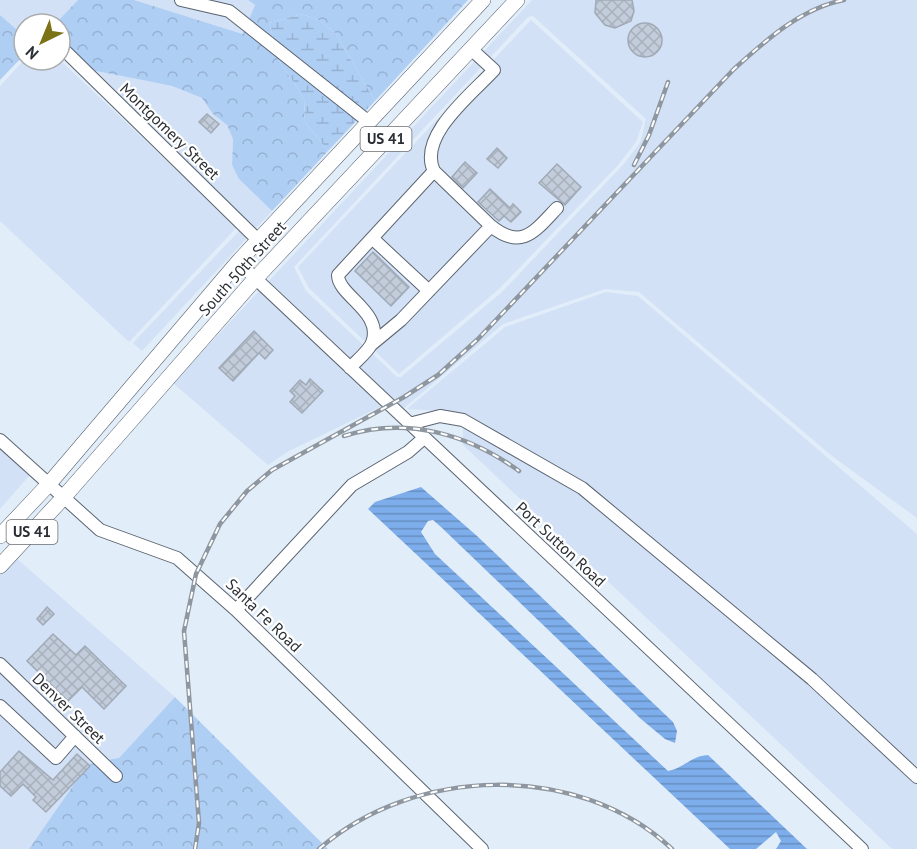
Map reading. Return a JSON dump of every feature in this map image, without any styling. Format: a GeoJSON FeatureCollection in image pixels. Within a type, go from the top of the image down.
{"type":"FeatureCollection","features":[{"type":"Feature","properties":{"kind":"main road","name":"South 50th Street"},"geometry":{"type":"LineString","coordinates":[[0,536],[48,485],[238,262],[483,0]]}},
{"type":"Feature","properties":{"kind":"main road","name":"South 50th Street"},"geometry":{"type":"LineString","coordinates":[[0,566],[63,498],[255,279],[517,0]]}},
{"type":"Feature","properties":{"kind":"street"},"geometry":{"type":"LineString","coordinates":[[181,0],[229,12],[369,122]]}},
{"type":"Feature","properties":{"kind":"street"},"geometry":{"type":"LineString","coordinates":[[471,49],[494,70],[438,130],[430,153],[434,171],[490,226],[507,237],[521,238],[536,231],[557,208]]}},
{"type":"Feature","properties":{"kind":"street","name":"Montgomery Street"},"geometry":{"type":"LineString","coordinates":[[72,58],[258,240]]}},
{"type":"Feature","properties":{"kind":"street"},"geometry":{"type":"LineString","coordinates":[[372,344],[373,331],[369,318],[337,278],[434,171]]}},
{"type":"Feature","properties":{"kind":"street"},"geometry":{"type":"LineString","coordinates":[[350,368],[372,344],[401,320],[490,226]]}},
{"type":"Feature","properties":{"kind":"street"},"geometry":{"type":"LineString","coordinates":[[372,238],[429,291]]}},
{"type":"Feature","properties":{"kind":"street","name":"Port Sutton Road"},"geometry":{"type":"LineString","coordinates":[[238,262],[862,849]]}},
{"type":"Feature","properties":{"kind":"street"},"geometry":{"type":"LineString","coordinates":[[409,424],[440,416],[463,420],[582,488],[812,679],[917,777]]}},
{"type":"Feature","properties":{"kind":"street"},"geometry":{"type":"LineString","coordinates":[[236,610],[352,485],[408,452],[424,438]]}},
{"type":"Feature","properties":{"kind":"street","name":"Santa Fe Road"},"geometry":{"type":"LineString","coordinates":[[0,440],[100,530],[177,558],[236,610],[482,849]]}},
{"type":"Feature","properties":{"kind":"street"},"geometry":{"type":"LineString","coordinates":[[0,682],[4,668]]}},
{"type":"Feature","properties":{"kind":"street","name":"Denver Street"},"geometry":{"type":"LineString","coordinates":[[4,668],[116,776]]}},
{"type":"Feature","properties":{"kind":"street"},"geometry":{"type":"LineString","coordinates":[[0,706],[56,758],[75,736]]}},
{"type":"Feature","properties":{"kind":"shaded area"},"geometry":{"type":"Polygon","coordinates":[[[0,0],[78,0],[66,12],[12,12],[12,26],[0,15],[0,0]]]}},
{"type":"Feature","properties":{"kind":"shaded area"},"geometry":{"type":"Polygon","coordinates":[[[134,0],[248,0],[255,5],[244,34],[134,0]]]}},
{"type":"Feature","properties":{"kind":"shaded area"},"geometry":{"type":"Polygon","coordinates":[[[532,0],[917,0],[917,518],[832,456],[639,292],[605,289],[503,324],[403,409],[267,283],[532,0]],[[533,16],[528,17],[294,267],[306,291],[397,377],[401,377],[502,292],[622,166],[640,143],[646,119],[533,16]]]}},
{"type":"Feature","properties":{"kind":"shaded area"},"geometry":{"type":"Polygon","coordinates":[[[531,20],[643,122],[636,142],[619,164],[499,289],[399,374],[309,288],[298,267],[531,20]]]}},
{"type":"Feature","properties":{"kind":"shaded area"},"geometry":{"type":"Polygon","coordinates":[[[72,71],[237,227],[129,342],[0,221],[0,86],[13,72],[72,71]]]}},
{"type":"Feature","properties":{"kind":"shaded area"},"geometry":{"type":"Polygon","coordinates":[[[96,71],[172,86],[202,98],[213,114],[227,125],[233,139],[232,165],[239,179],[272,211],[142,351],[133,343],[240,230],[83,76],[96,71]]]}},
{"type":"Feature","properties":{"kind":"shaded area"},"geometry":{"type":"Polygon","coordinates":[[[260,290],[382,406],[289,451],[268,465],[173,383],[260,290]]]}},
{"type":"Feature","properties":{"kind":"shaded area"},"geometry":{"type":"Polygon","coordinates":[[[606,292],[638,296],[917,534],[917,849],[892,849],[463,445],[463,428],[440,411],[407,409],[505,327],[606,292]]]}},
{"type":"Feature","properties":{"kind":"shaded area"},"geometry":{"type":"Polygon","coordinates":[[[0,446],[30,475],[0,509],[0,446]]]}},
{"type":"Feature","properties":{"kind":"shaded area"},"geometry":{"type":"Polygon","coordinates":[[[421,487],[477,536],[673,722],[677,731],[675,743],[665,739],[641,719],[433,520],[428,521],[421,532],[435,554],[668,771],[708,755],[807,849],[776,849],[781,841],[776,832],[756,849],[730,849],[368,509],[375,502],[421,487]]]}},
{"type":"Feature","properties":{"kind":"shaded area"},"geometry":{"type":"Polygon","coordinates":[[[15,557],[175,697],[119,758],[107,760],[0,657],[0,573],[15,557]]]}},
{"type":"Feature","properties":{"kind":"shaded area"},"geometry":{"type":"Polygon","coordinates":[[[0,671],[95,763],[88,764],[29,849],[0,849],[0,671]]]}},
{"type":"Feature","properties":{"kind":"green space"},"geometry":{"type":"Polygon","coordinates":[[[78,0],[134,0],[243,34],[255,5],[248,0],[468,0],[375,101],[336,34],[320,21],[302,14],[269,23],[280,62],[304,98],[305,122],[328,151],[272,211],[239,179],[232,165],[233,139],[227,125],[213,114],[202,98],[172,86],[96,71],[83,76],[72,65],[72,12],[66,12],[78,0]]]}},
{"type":"Feature","properties":{"kind":"green space"},"geometry":{"type":"Polygon","coordinates":[[[302,14],[320,21],[336,34],[375,101],[328,151],[305,122],[304,98],[280,62],[269,23],[302,14]]]}},
{"type":"Feature","properties":{"kind":"green space"},"geometry":{"type":"Polygon","coordinates":[[[0,15],[12,26],[12,68],[0,80],[0,15]]]}},
{"type":"Feature","properties":{"kind":"green space"},"geometry":{"type":"Polygon","coordinates":[[[175,697],[328,849],[29,849],[88,764],[95,763],[115,782],[122,775],[107,760],[119,758],[175,697]]]}},
{"type":"Feature","properties":{"kind":"building"},"geometry":{"type":"Polygon","coordinates":[[[596,0],[632,0],[634,11],[631,21],[615,28],[605,25],[595,13],[596,0]]]}},
{"type":"Feature","properties":{"kind":"building"},"geometry":{"type":"Polygon","coordinates":[[[645,23],[657,28],[662,40],[657,52],[645,57],[633,52],[628,40],[633,28],[645,23]]]}},
{"type":"Feature","properties":{"kind":"building"},"geometry":{"type":"Polygon","coordinates":[[[207,114],[219,124],[211,133],[199,122],[207,114]]]}},
{"type":"Feature","properties":{"kind":"building"},"geometry":{"type":"Polygon","coordinates":[[[497,148],[507,158],[498,168],[487,159],[497,148]]]}},
{"type":"Feature","properties":{"kind":"building"},"geometry":{"type":"Polygon","coordinates":[[[465,162],[477,173],[463,188],[452,177],[465,162]]]}},
{"type":"Feature","properties":{"kind":"building"},"geometry":{"type":"Polygon","coordinates":[[[557,164],[581,187],[565,205],[539,183],[557,164]]]}},
{"type":"Feature","properties":{"kind":"building"},"geometry":{"type":"Polygon","coordinates":[[[490,189],[510,208],[513,204],[521,212],[511,222],[504,216],[499,221],[478,202],[490,189]]]}},
{"type":"Feature","properties":{"kind":"building"},"geometry":{"type":"Polygon","coordinates":[[[373,252],[409,287],[391,306],[355,271],[373,252]]]}},
{"type":"Feature","properties":{"kind":"building"},"geometry":{"type":"Polygon","coordinates":[[[254,331],[273,350],[265,359],[259,353],[233,381],[219,368],[254,331]]]}},
{"type":"Feature","properties":{"kind":"building"},"geometry":{"type":"Polygon","coordinates":[[[310,379],[323,391],[302,413],[290,402],[295,396],[290,391],[300,380],[306,385],[310,379]]]}},
{"type":"Feature","properties":{"kind":"building"},"geometry":{"type":"Polygon","coordinates":[[[47,607],[54,614],[43,625],[37,619],[47,607]]]}},
{"type":"Feature","properties":{"kind":"building"},"geometry":{"type":"Polygon","coordinates":[[[53,634],[76,655],[85,646],[126,686],[104,709],[82,687],[68,701],[27,661],[53,634]]]}},
{"type":"Feature","properties":{"kind":"building"},"geometry":{"type":"Polygon","coordinates":[[[19,751],[53,780],[77,754],[90,766],[46,812],[33,800],[36,797],[23,784],[11,796],[0,786],[0,772],[19,751]]]}},
{"type":"Feature","properties":{"kind":"railway"},"geometry":{"type":"LineString","coordinates":[[195,849],[199,823],[184,631],[196,574],[220,524],[247,491],[272,470],[404,397],[438,375],[478,339],[734,69],[771,37],[798,18],[828,4],[844,0]]}},
{"type":"Feature","properties":{"kind":"railway"},"geometry":{"type":"LineString","coordinates":[[634,165],[649,135],[668,82]]}},
{"type":"Feature","properties":{"kind":"railway"},"geometry":{"type":"LineString","coordinates":[[344,436],[367,430],[390,428],[436,432],[479,447],[519,471]]}},
{"type":"Feature","properties":{"kind":"railway"},"geometry":{"type":"LineString","coordinates":[[319,849],[358,822],[401,802],[448,789],[496,785],[544,788],[591,800],[634,820],[672,849]]}}]}
